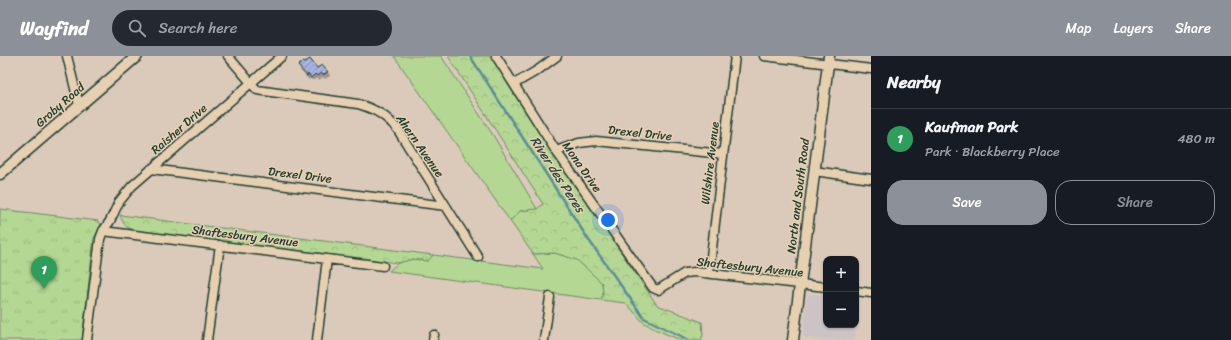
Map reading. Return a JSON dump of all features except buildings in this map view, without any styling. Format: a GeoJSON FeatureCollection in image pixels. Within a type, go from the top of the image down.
{"type":"FeatureCollection","features":[{"type":"Feature","properties":{"kind":"street"},"geometry":{"type":"LineString","coordinates":[[66,56],[79,105]]}},
{"type":"Feature","properties":{"kind":"street","name":"Groby Road"},"geometry":{"type":"LineString","coordinates":[[0,174],[137,56]]}},
{"type":"Feature","properties":{"kind":"street","name":"Ahern Avenue"},"geometry":{"type":"LineString","coordinates":[[228,56],[258,90],[358,104],[370,107],[381,114],[398,130],[478,257]]}},
{"type":"Feature","properties":{"kind":"street","name":"Raisher Drive"},"geometry":{"type":"LineString","coordinates":[[87,340],[100,239],[125,193],[282,56]]}},
{"type":"Feature","properties":{"kind":"street","name":"Mona Drive"},"geometry":{"type":"LineString","coordinates":[[496,56],[556,151],[653,288]]}},
{"type":"Feature","properties":{"kind":"street"},"geometry":{"type":"LineString","coordinates":[[514,84],[538,70],[557,56]]}},
{"type":"Feature","properties":{"kind":"street","name":"Wilshire Avenue"},"geometry":{"type":"LineString","coordinates":[[709,274],[735,56]]}},
{"type":"Feature","properties":{"kind":"street"},"geometry":{"type":"LineString","coordinates":[[764,56],[828,60],[871,69]]}},
{"type":"Feature","properties":{"kind":"street","name":"North and South Road"},"geometry":{"type":"LineString","coordinates":[[793,340],[828,60]]}},
{"type":"Feature","properties":{"kind":"street","name":"Drexel Drive"},"geometry":{"type":"LineString","coordinates":[[556,151],[579,143],[596,140],[723,154]]}},
{"type":"Feature","properties":{"kind":"street","name":"Drexel Drive"},"geometry":{"type":"LineString","coordinates":[[151,169],[446,206]]}},
{"type":"Feature","properties":{"kind":"street"},"geometry":{"type":"LineString","coordinates":[[814,171],[871,178]]}},
{"type":"Feature","properties":{"kind":"street","name":"Shaftesbury Avenue"},"geometry":{"type":"LineString","coordinates":[[103,231],[383,266]]}},
{"type":"Feature","properties":{"kind":"street"},"geometry":{"type":"LineString","coordinates":[[207,340],[220,245]]}},
{"type":"Feature","properties":{"kind":"street"},"geometry":{"type":"LineString","coordinates":[[316,340],[327,259]]}},
{"type":"Feature","properties":{"kind":"street","name":"Shaftesbury Avenue"},"geometry":{"type":"LineString","coordinates":[[653,288],[658,290],[685,274],[695,272],[823,287]]}},
{"type":"Feature","properties":{"kind":"street"},"geometry":{"type":"LineString","coordinates":[[859,291],[871,293]]}},
{"type":"Feature","properties":{"kind":"street"},"geometry":{"type":"LineString","coordinates":[[544,340],[550,297]]}},
{"type":"Feature","properties":{"kind":"shaded area"},"geometry":{"type":"Polygon","coordinates":[[[808,295],[823,296],[823,328],[856,328],[855,340],[818,340],[803,337],[808,295]]]}},
{"type":"Feature","properties":{"kind":"green space"},"geometry":{"type":"Polygon","coordinates":[[[394,56],[441,56],[493,135],[537,209],[520,211],[510,221],[394,56]]]}},
{"type":"Feature","properties":{"kind":"green space"},"geometry":{"type":"Polygon","coordinates":[[[448,56],[491,56],[545,141],[657,305],[702,322],[703,335],[701,340],[680,340],[644,323],[626,303],[601,300],[603,294],[602,283],[577,260],[555,253],[533,254],[510,221],[520,211],[537,209],[543,204],[448,56]]]}},
{"type":"Feature","properties":{"kind":"green space"},"geometry":{"type":"Polygon","coordinates":[[[0,209],[98,221],[101,225],[94,238],[82,340],[0,340],[0,209]]]}},
{"type":"Feature","properties":{"kind":"green space"},"geometry":{"type":"Polygon","coordinates":[[[120,215],[433,255],[428,261],[413,259],[398,263],[135,231],[125,225],[120,215]]]}},
{"type":"Feature","properties":{"kind":"green space"},"geometry":{"type":"Polygon","coordinates":[[[555,253],[577,260],[602,283],[603,294],[601,300],[389,271],[398,263],[413,259],[427,261],[433,255],[543,269],[533,254],[555,253]]]}},
{"type":"Feature","properties":{"kind":"waterway","name":"River des Peres"},"geometry":{"type":"LineString","coordinates":[[470,56],[588,239],[644,318],[689,340]]}},
{"type":"Feature","properties":{"kind":"place","name":"Kaufman Park"},"geometry":{"type":"Point","coordinates":[44,289]}}]}
